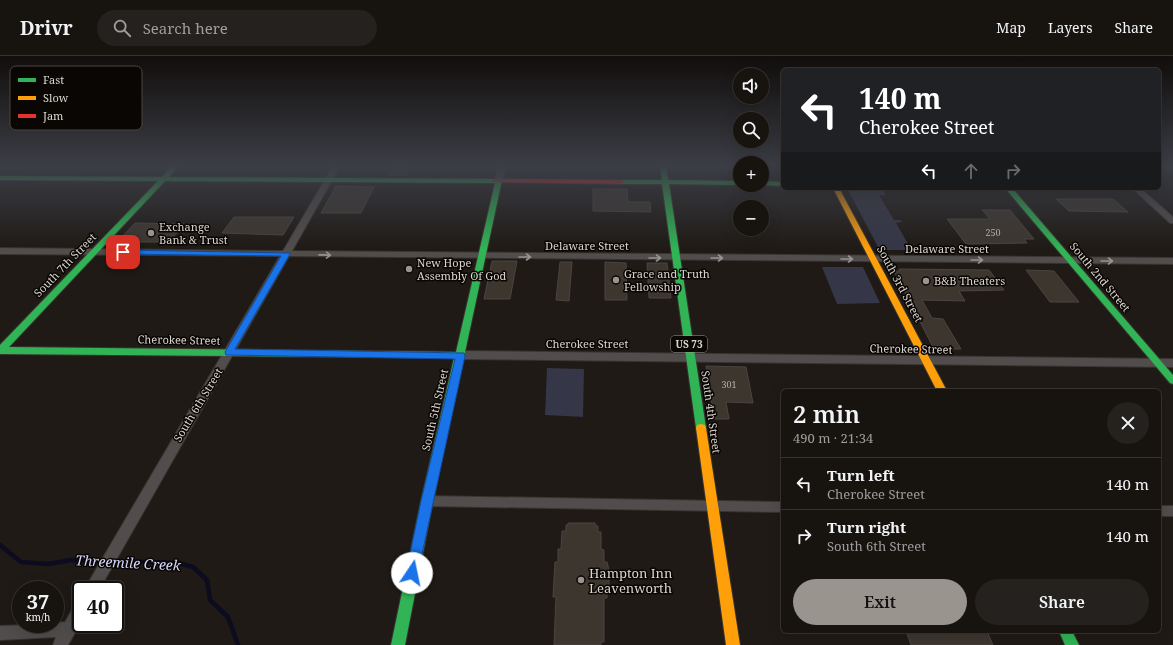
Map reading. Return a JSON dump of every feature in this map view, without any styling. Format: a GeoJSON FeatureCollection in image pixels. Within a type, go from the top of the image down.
{"type":"FeatureCollection","features":[{"type":"Feature","properties":{"kind":"main road","name":"South 7th Street"},"geometry":{"type":"LineString","coordinates":[[0,351],[150,193]]}},
{"type":"Feature","properties":{"kind":"main road","name":"South 5th Street"},"geometry":{"type":"LineString","coordinates":[[398,645],[427,501],[496,193]]}},
{"type":"Feature","properties":{"kind":"main road","name":"South 4th Street"},"geometry":{"type":"LineString","coordinates":[[668,193],[733,645]]}},
{"type":"Feature","properties":{"kind":"main road","name":"South 3rd Street"},"geometry":{"type":"LineString","coordinates":[[839,193],[941,389]]}},
{"type":"Feature","properties":{"kind":"main road","name":"South 2nd Street"},"geometry":{"type":"LineString","coordinates":[[1013,193],[1173,381]]}},
{"type":"Feature","properties":{"kind":"main road","name":"Cherokee Street"},"geometry":{"type":"LineString","coordinates":[[0,351],[229,352],[460,356]]}},
{"type":"Feature","properties":{"kind":"main road"},"geometry":{"type":"LineString","coordinates":[[1066,633],[1072,645]]}},
{"type":"Feature","properties":{"kind":"street","name":"South 6th Street"},"geometry":{"type":"LineString","coordinates":[[96,581],[321,193]]}},
{"type":"Feature","properties":{"kind":"street"},"geometry":{"type":"LineString","coordinates":[[1142,193],[1173,221]]}},
{"type":"Feature","properties":{"kind":"street","name":"Delaware Street"},"geometry":{"type":"LineString","coordinates":[[0,251],[678,258],[1173,261]]}},
{"type":"Feature","properties":{"kind":"street","name":"Cherokee Street"},"geometry":{"type":"LineString","coordinates":[[460,356],[691,357],[927,362],[1173,363]]}},
{"type":"Feature","properties":{"kind":"street"},"geometry":{"type":"LineString","coordinates":[[427,501],[781,507]]}},
{"type":"Feature","properties":{"kind":"street"},"geometry":{"type":"LineString","coordinates":[[1161,511],[1173,511]]}},
{"type":"Feature","properties":{"kind":"street"},"geometry":{"type":"LineString","coordinates":[[60,645],[72,624]]}},
{"type":"Feature","properties":{"kind":"street"},"geometry":{"type":"LineString","coordinates":[[0,633],[69,629]]}},
{"type":"Feature","properties":{"kind":"shaded area"},"geometry":{"type":"Polygon","coordinates":[[[850,193],[885,193],[886,195],[879,195],[894,220],[901,220],[902,222],[896,223],[911,249],[938,249],[938,245],[946,250],[885,250],[884,247],[879,247],[879,249],[850,193]]]}},
{"type":"Feature","properties":{"kind":"shaded area"},"geometry":{"type":"Polygon","coordinates":[[[822,267],[863,267],[880,303],[837,304],[822,267]]]}},
{"type":"Feature","properties":{"kind":"shaded area"},"geometry":{"type":"Polygon","coordinates":[[[547,368],[584,369],[583,417],[545,415],[547,368]]]}},
{"type":"Feature","properties":{"kind":"building"},"geometry":{"type":"Polygon","coordinates":[[[332,193],[371,193],[361,213],[321,213],[332,193]]]}},
{"type":"Feature","properties":{"kind":"building"},"geometry":{"type":"Polygon","coordinates":[[[593,193],[627,193],[628,202],[650,202],[651,212],[593,211],[593,193]]]}},
{"type":"Feature","properties":{"kind":"building"},"geometry":{"type":"Polygon","coordinates":[[[1056,199],[1113,199],[1128,212],[1069,211],[1056,199]]]}},
{"type":"Feature","properties":{"kind":"building"},"geometry":{"type":"Polygon","coordinates":[[[982,210],[1010,210],[1034,239],[1024,239],[1027,243],[966,244],[947,219],[990,219],[982,210]]]}},
{"type":"Feature","properties":{"kind":"building"},"geometry":{"type":"Polygon","coordinates":[[[234,217],[294,217],[283,235],[222,233],[234,217]]]}},
{"type":"Feature","properties":{"kind":"building","name":"Exchange Bank & Trust"},"geometry":{"type":"Polygon","coordinates":[[[135,223],[184,224],[169,242],[117,242],[135,223]]]}},
{"type":"Feature","properties":{"kind":"building"},"geometry":{"type":"Polygon","coordinates":[[[492,261],[517,261],[510,299],[484,299],[492,261]]]}},
{"type":"Feature","properties":{"kind":"building"},"geometry":{"type":"Polygon","coordinates":[[[560,262],[572,262],[569,301],[556,300],[560,262]]]}},
{"type":"Feature","properties":{"kind":"building","name":"Grace and Truth Fellowship"},"geometry":{"type":"Polygon","coordinates":[[[605,262],[626,263],[627,300],[605,300],[605,262]]]}},
{"type":"Feature","properties":{"kind":"building"},"geometry":{"type":"Polygon","coordinates":[[[647,263],[667,263],[671,298],[649,298],[647,263]]]}},
{"type":"Feature","properties":{"kind":"building"},"geometry":{"type":"Polygon","coordinates":[[[899,269],[989,270],[1004,290],[959,291],[965,301],[922,300],[932,318],[943,319],[961,349],[934,349],[894,271],[900,271],[899,269]]]}},
{"type":"Feature","properties":{"kind":"building"},"geometry":{"type":"Polygon","coordinates":[[[1026,270],[1054,271],[1079,302],[1050,302],[1026,270]]]}},
{"type":"Feature","properties":{"kind":"building"},"geometry":{"type":"Polygon","coordinates":[[[706,366],[746,367],[753,403],[726,402],[729,419],[714,419],[706,366]]]}},
{"type":"Feature","properties":{"kind":"building","name":"Hampton Inn Leavenworth"},"geometry":{"type":"Polygon","coordinates":[[[568,523],[595,523],[596,526],[598,526],[598,532],[601,532],[601,549],[604,550],[604,562],[607,562],[609,570],[609,590],[607,590],[607,598],[604,598],[604,642],[601,642],[601,645],[554,645],[556,597],[553,597],[555,562],[558,562],[558,549],[561,549],[562,531],[566,531],[566,525],[568,525],[568,523]]]}},
{"type":"Feature","properties":{"kind":"building"},"geometry":{"type":"Polygon","coordinates":[[[907,633],[988,633],[993,645],[911,645],[907,633]]]}},
{"type":"Feature","properties":{"kind":"waterway","name":"Threemile Creek"},"geometry":{"type":"LineString","coordinates":[[0,545],[21,562],[48,564],[71,560],[104,561]]}},
{"type":"Feature","properties":{"kind":"waterway","name":"Threemile Creek"},"geometry":{"type":"LineString","coordinates":[[113,561],[178,563],[193,567],[207,580],[210,600],[228,617],[238,645]]}},
{"type":"Feature","properties":{"kind":"traffic: fast"},"geometry":{"type":"LineString","coordinates":[[0,351],[150,193]]}},
{"type":"Feature","properties":{"kind":"traffic: fast"},"geometry":{"type":"LineString","coordinates":[[398,645],[427,501],[496,193]]}},
{"type":"Feature","properties":{"kind":"traffic: fast"},"geometry":{"type":"LineString","coordinates":[[667,193],[701,428]]}},
{"type":"Feature","properties":{"kind":"traffic: fast"},"geometry":{"type":"LineString","coordinates":[[1013,193],[1173,381]]}},
{"type":"Feature","properties":{"kind":"traffic: fast"},"geometry":{"type":"LineString","coordinates":[[0,350],[460,355]]}},
{"type":"Feature","properties":{"kind":"traffic: fast"},"geometry":{"type":"LineString","coordinates":[[1066,633],[1072,645]]}},
{"type":"Feature","properties":{"kind":"traffic: slow"},"geometry":{"type":"LineString","coordinates":[[839,193],[941,389]]}},
{"type":"Feature","properties":{"kind":"traffic: slow"},"geometry":{"type":"LineString","coordinates":[[701,428],[733,645]]}},
{"type":"Feature","properties":{"kind":"place","name":"Exchange Bank & Trust"},"geometry":{"type":"Point","coordinates":[151,233]}},
{"type":"Feature","properties":{"kind":"place","name":"New Hope Assembly Of God"},"geometry":{"type":"Point","coordinates":[409,269]}},
{"type":"Feature","properties":{"kind":"place","name":"Grace and Truth Fellowship"},"geometry":{"type":"Point","coordinates":[616,280]}},
{"type":"Feature","properties":{"kind":"place","name":"B&B Theaters"},"geometry":{"type":"Point","coordinates":[926,281]}},
{"type":"Feature","properties":{"kind":"place","name":"Hampton Inn Leavenworth"},"geometry":{"type":"Point","coordinates":[581,580]}},
{"type":"Feature","properties":{"kind":"route"},"geometry":{"type":"LineString","coordinates":[[123,252],[286,254],[229,352],[460,356],[412,573]]}}]}
